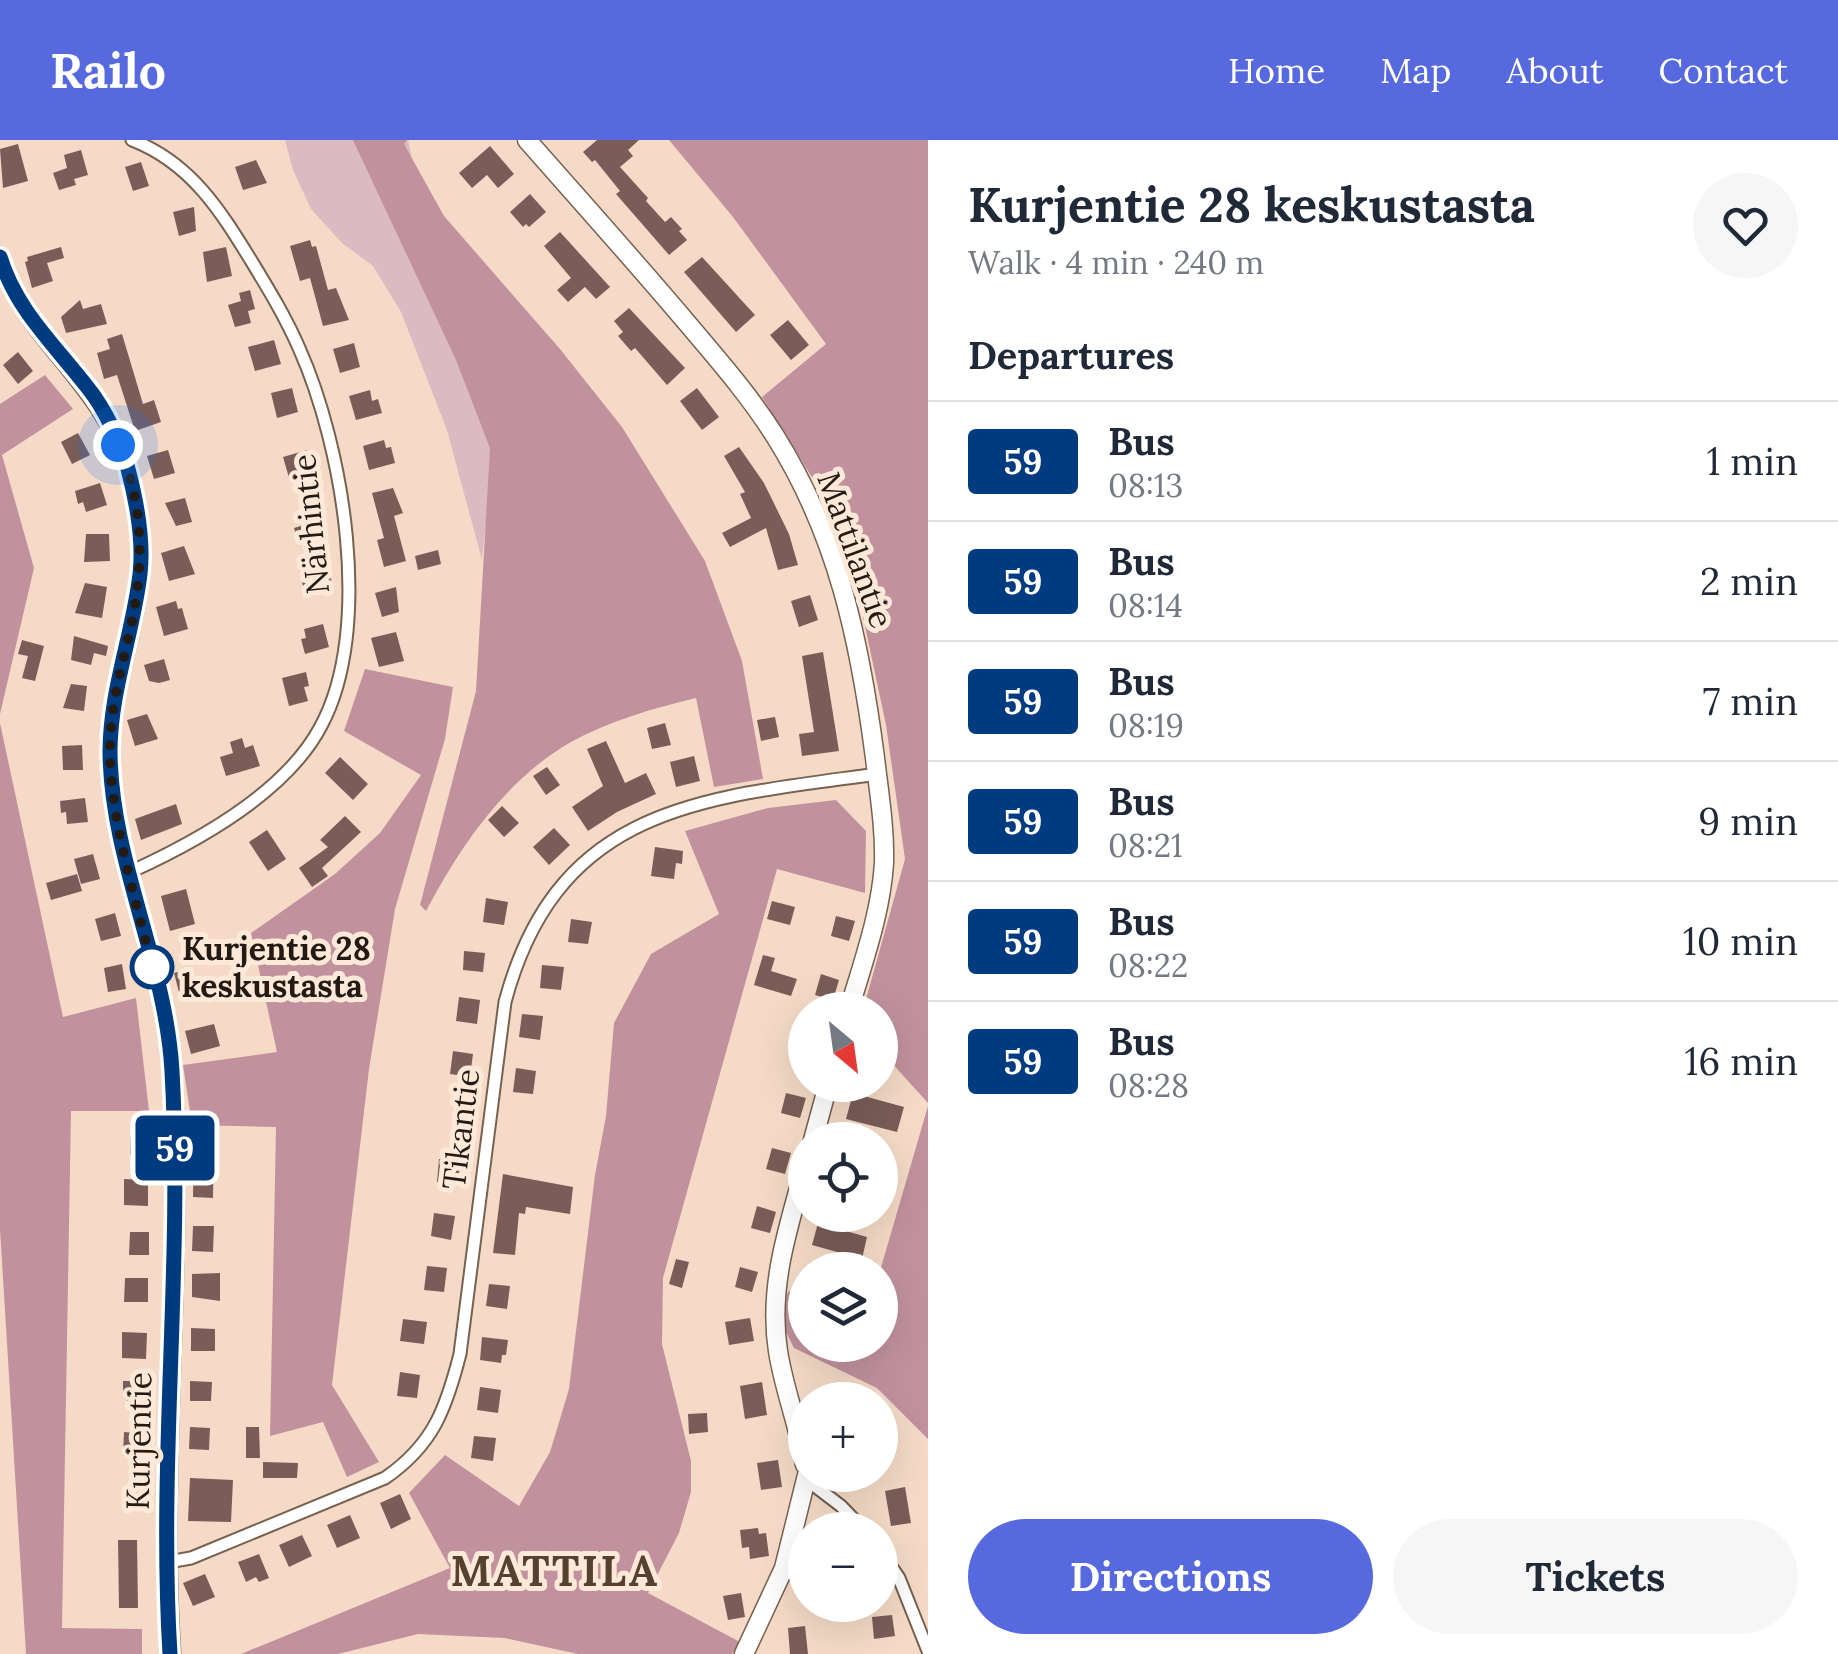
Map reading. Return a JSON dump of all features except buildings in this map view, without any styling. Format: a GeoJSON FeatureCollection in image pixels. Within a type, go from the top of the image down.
{"type":"FeatureCollection","features":[{"type":"Feature","properties":{"kind":"street","name":"Närhintie"},"geometry":{"type":"LineString","coordinates":[[130,872],[186,847],[228,820],[274,782],[302,752],[320,728],[334,695],[344,650],[348,594],[345,526],[336,460],[300,349],[274,299],[204,189],[160,151],[132,140]]}},
{"type":"Feature","properties":{"kind":"street","name":"Mattilantie"},"geometry":{"type":"LineString","coordinates":[[528,140],[727,370],[774,434],[808,495],[849,602],[865,681],[884,824],[884,866],[876,912],[854,992]]}},
{"type":"Feature","properties":{"kind":"street","name":"Kurjentie"},"geometry":{"type":"LineString","coordinates":[[0,257],[25,309],[90,390],[109,425],[127,465],[140,522],[140,572],[130,635],[112,702],[110,753],[115,806],[172,1066],[175,1153],[170,1654]]}},
{"type":"Feature","properties":{"kind":"street","name":"Tikantie"},"geometry":{"type":"LineString","coordinates":[[168,1562],[192,1558],[385,1478],[410,1461],[432,1432],[447,1402],[460,1354],[509,988],[516,962],[544,910],[575,871],[610,841],[652,818],[693,804],[877,774]]}},
{"type":"Feature","properties":{"kind":"street"},"geometry":{"type":"LineString","coordinates":[[788,1230],[778,1267],[774,1310],[788,1395]]}},
{"type":"Feature","properties":{"kind":"street"},"geometry":{"type":"LineString","coordinates":[[744,1654],[784,1568],[802,1492]]}},
{"type":"Feature","properties":{"kind":"street"},"geometry":{"type":"LineString","coordinates":[[826,1492],[847,1512]]}},
{"type":"Feature","properties":{"kind":"street"},"geometry":{"type":"LineString","coordinates":[[898,1577],[928,1651]]}},
{"type":"Feature","properties":{"kind":"shaded area"},"geometry":{"type":"Polygon","coordinates":[[[285,140],[408,140],[416,178],[503,360],[482,560],[447,430],[401,312],[373,266],[342,243],[311,209],[293,170],[285,140]]]}},
{"type":"Feature","properties":{"kind":"shaded area"},"geometry":{"type":"Polygon","coordinates":[[[353,140],[407,140],[404,144],[444,216],[622,427],[705,561],[742,661],[763,779],[714,787],[696,698],[616,721],[547,757],[505,795],[454,862],[426,911],[420,905],[476,691],[490,448],[456,360],[353,140]]]}},
{"type":"Feature","properties":{"kind":"shaded area"},"geometry":{"type":"Polygon","coordinates":[[[669,140],[928,140],[928,1103],[898,1070],[898,992],[868,992],[905,859],[886,725],[856,584],[818,487],[762,397],[826,344],[733,217],[669,140]]]}},
{"type":"Feature","properties":{"kind":"shaded area"},"geometry":{"type":"Polygon","coordinates":[[[45,375],[73,409],[2,455],[34,568],[0,714],[0,404],[45,375]]]}},
{"type":"Feature","properties":{"kind":"shaded area"},"geometry":{"type":"Polygon","coordinates":[[[365,669],[453,687],[445,739],[395,909],[369,1069],[332,1385],[379,1462],[347,1477],[323,1422],[270,1436],[276,1127],[192,1125],[183,1065],[277,1052],[251,933],[335,874],[380,833],[421,775],[344,731],[365,669]]]}},
{"type":"Feature","properties":{"kind":"shaded area"},"geometry":{"type":"Polygon","coordinates":[[[0,723],[63,1017],[136,998],[149,1111],[71,1111],[62,1628],[142,1629],[142,1654],[26,1654],[0,1229],[0,723]]]}},
{"type":"Feature","properties":{"kind":"shaded area"},"geometry":{"type":"Polygon","coordinates":[[[836,800],[866,831],[865,893],[777,869],[663,1278],[662,1344],[691,1461],[691,1492],[679,1533],[648,1593],[740,1642],[732,1654],[578,1654],[504,1638],[418,1634],[338,1654],[241,1654],[450,1568],[409,1493],[445,1455],[519,1506],[550,1452],[569,1389],[606,1116],[614,1023],[651,954],[719,914],[685,831],[768,808],[836,800]]]}},
{"type":"Feature","properties":{"kind":"shaded area"},"geometry":{"type":"Polygon","coordinates":[[[928,1106],[928,1439],[898,1409],[898,1382],[865,1382],[823,1362],[898,1362],[898,1252],[886,1252],[891,1232],[898,1232],[898,1209],[928,1106]]]}},
{"type":"Feature","properties":{"kind":"shaded area"},"geometry":{"type":"Polygon","coordinates":[[[788,1292],[788,1336],[779,1318],[788,1292]]]}},
{"type":"Feature","properties":{"kind":"bus line","name":"59"},"geometry":{"type":"LineString","coordinates":[[0,257],[25,309],[90,390],[109,425],[127,465],[140,522],[140,572],[130,635],[112,702],[110,753],[120,836],[172,1066],[175,1153],[170,1654]]}},
{"type":"Feature","properties":{"kind":"place","name":"Kurjentie 28 keskustasta"},"geometry":{"type":"Point","coordinates":[152,967]}},
{"type":"Feature","properties":{"kind":"district","name":"MATTILA"},"geometry":{"type":"Point","coordinates":[555,1571]}},
{"type":"Feature","properties":{"kind":"route"},"geometry":{"type":"LineString","coordinates":[[118,445],[127,465],[140,522],[140,572],[130,635],[112,702],[112,791],[154,975],[152,967]]}}]}
